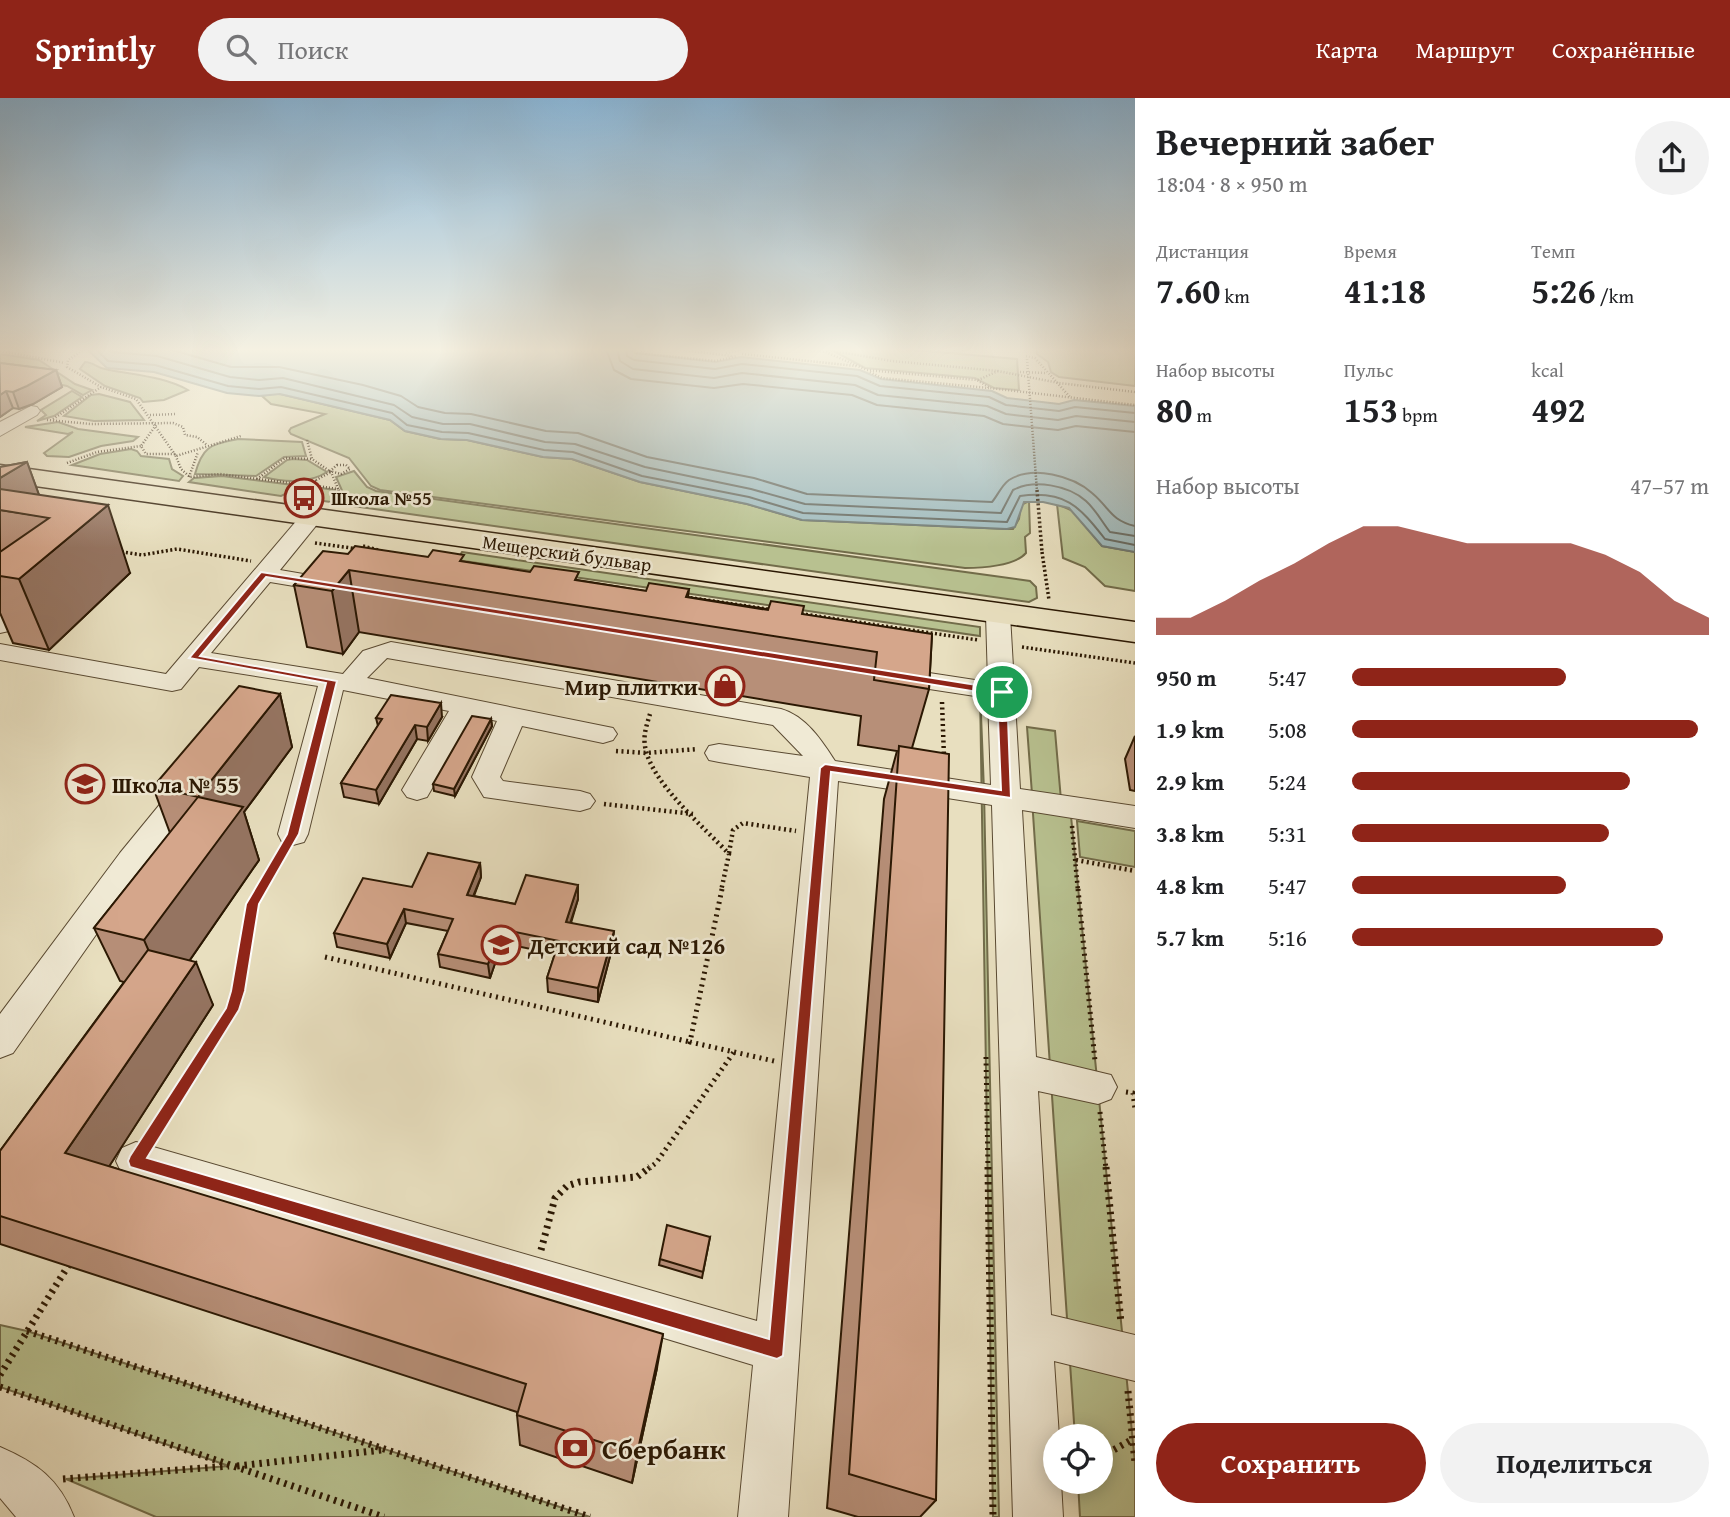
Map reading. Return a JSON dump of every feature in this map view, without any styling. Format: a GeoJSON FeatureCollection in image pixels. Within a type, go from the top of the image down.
{"type":"FeatureCollection","features":[{"type":"Feature","properties":{"kind":"main road","name":"Мещерский бульвар"},"geometry":{"type":"LineString","coordinates":[[0,473],[312,517],[992,633],[1135,632]]}},
{"type":"Feature","properties":{"kind":"street"},"geometry":{"type":"LineString","coordinates":[[0,430],[36,416]]}},
{"type":"Feature","properties":{"kind":"street"},"geometry":{"type":"LineString","coordinates":[[0,652],[172,682],[312,517]]}},
{"type":"Feature","properties":{"kind":"street"},"geometry":{"type":"LineString","coordinates":[[268,569],[361,590]]}},
{"type":"Feature","properties":{"kind":"street"},"geometry":{"type":"LineString","coordinates":[[992,633],[991,691],[1007,795],[1038,1517]]}},
{"type":"Feature","properties":{"kind":"street"},"geometry":{"type":"LineString","coordinates":[[293,834],[341,682],[380,649],[781,719],[804,734],[825,768],[763,1517]]}},
{"type":"Feature","properties":{"kind":"street"},"geometry":{"type":"LineString","coordinates":[[193,658],[273,684],[341,682],[603,734]]}},
{"type":"Feature","properties":{"kind":"street"},"geometry":{"type":"LineString","coordinates":[[872,672],[991,691]]}},
{"type":"Feature","properties":{"kind":"street"},"geometry":{"type":"LineString","coordinates":[[416,790],[466,706]]}},
{"type":"Feature","properties":{"kind":"street"},"geometry":{"type":"LineString","coordinates":[[513,716],[486,777],[488,783],[494,789],[580,801]]}},
{"type":"Feature","properties":{"kind":"street"},"geometry":{"type":"LineString","coordinates":[[719,753],[945,785],[1135,817]]}},
{"type":"Feature","properties":{"kind":"street"},"geometry":{"type":"LineString","coordinates":[[0,1042],[131,861],[206,767]]}},
{"type":"Feature","properties":{"kind":"street"},"geometry":{"type":"LineString","coordinates":[[1018,1070],[1098,1087]]}},
{"type":"Feature","properties":{"kind":"street"},"geometry":{"type":"LineString","coordinates":[[136,1161],[777,1350]]}},
{"type":"Feature","properties":{"kind":"street"},"geometry":{"type":"LineString","coordinates":[[1030,1332],[1130,1357]]}},
{"type":"Feature","properties":{"kind":"path"},"geometry":{"type":"LineString","coordinates":[[52,420],[59,415]]}},
{"type":"Feature","properties":{"kind":"path"},"geometry":{"type":"LineString","coordinates":[[150,415],[181,469],[190,477],[220,474],[257,479],[298,484],[315,481],[331,472],[334,466],[350,467],[344,473],[331,472],[312,459],[285,458],[257,479]]}},
{"type":"Feature","properties":{"kind":"path"},"geometry":{"type":"LineString","coordinates":[[1031,415],[1042,552],[1050,609]]}},
{"type":"Feature","properties":{"kind":"path"},"geometry":{"type":"LineString","coordinates":[[36,416],[91,424],[173,423],[183,426],[185,435],[197,437],[207,445]]}},
{"type":"Feature","properties":{"kind":"path"},"geometry":{"type":"LineString","coordinates":[[66,463],[97,453],[141,446],[156,425]]}},
{"type":"Feature","properties":{"kind":"path"},"geometry":{"type":"LineString","coordinates":[[184,484],[190,477],[199,452],[207,445],[241,436]]}},
{"type":"Feature","properties":{"kind":"path"},"geometry":{"type":"LineString","coordinates":[[307,440],[312,459]]}},
{"type":"Feature","properties":{"kind":"path"},"geometry":{"type":"LineString","coordinates":[[141,446],[146,454],[176,456],[199,452]]}},
{"type":"Feature","properties":{"kind":"path"},"geometry":{"type":"LineString","coordinates":[[331,472],[345,507]]}},
{"type":"Feature","properties":{"kind":"path"},"geometry":{"type":"LineString","coordinates":[[315,481],[317,486]]}},
{"type":"Feature","properties":{"kind":"path"},"geometry":{"type":"LineString","coordinates":[[298,484],[299,488],[305,489],[317,486],[338,489]]}},
{"type":"Feature","properties":{"kind":"path"},"geometry":{"type":"LineString","coordinates":[[334,545],[393,554]]}},
{"type":"Feature","properties":{"kind":"path"},"geometry":{"type":"LineString","coordinates":[[116,550],[142,555],[177,549],[268,569]]}},
{"type":"Feature","properties":{"kind":"path"},"geometry":{"type":"LineString","coordinates":[[678,596],[992,633],[1135,663]]}},
{"type":"Feature","properties":{"kind":"path"},"geometry":{"type":"LineString","coordinates":[[991,691],[992,633]]}},
{"type":"Feature","properties":{"kind":"path"},"geometry":{"type":"LineString","coordinates":[[941,683],[945,785]]}},
{"type":"Feature","properties":{"kind":"path"},"geometry":{"type":"LineString","coordinates":[[656,697],[645,727],[646,753],[658,775],[729,854]]}},
{"type":"Feature","properties":{"kind":"path"},"geometry":{"type":"LineString","coordinates":[[580,801],[693,814]]}},
{"type":"Feature","properties":{"kind":"path"},"geometry":{"type":"LineString","coordinates":[[1070,806],[1098,1087],[1130,1357],[1135,1463]]}},
{"type":"Feature","properties":{"kind":"path"},"geometry":{"type":"LineString","coordinates":[[690,1042],[733,830],[743,823],[820,835]]}},
{"type":"Feature","properties":{"kind":"path"},"geometry":{"type":"LineString","coordinates":[[136,1161],[232,1010],[238,991],[253,904],[293,834]]}},
{"type":"Feature","properties":{"kind":"path"},"geometry":{"type":"LineString","coordinates":[[1076,860],[1135,870]]}},
{"type":"Feature","properties":{"kind":"path"},"geometry":{"type":"LineString","coordinates":[[325,957],[801,1068]]}},
{"type":"Feature","properties":{"kind":"path"},"geometry":{"type":"LineString","coordinates":[[534,1278],[555,1198],[567,1186],[579,1182],[637,1177],[656,1163],[734,1052]]}},
{"type":"Feature","properties":{"kind":"path"},"geometry":{"type":"LineString","coordinates":[[986,1053],[993,1517]]}},
{"type":"Feature","properties":{"kind":"path"},"geometry":{"type":"LineString","coordinates":[[0,1375],[68,1266]]}},
{"type":"Feature","properties":{"kind":"path"},"geometry":{"type":"LineString","coordinates":[[27,1331],[590,1517]]}},
{"type":"Feature","properties":{"kind":"path"},"geometry":{"type":"LineString","coordinates":[[0,1387],[384,1517]]}},
{"type":"Feature","properties":{"kind":"path"},"geometry":{"type":"LineString","coordinates":[[1113,1450],[1133,1439]]}},
{"type":"Feature","properties":{"kind":"path"},"geometry":{"type":"LineString","coordinates":[[23,1490],[385,1449]]}},
{"type":"Feature","properties":{"kind":"green space"},"geometry":{"type":"Polygon","coordinates":[[[46,415],[55,415],[54,416],[37,421],[46,415]]]}},
{"type":"Feature","properties":{"kind":"green space"},"geometry":{"type":"Polygon","coordinates":[[[140,415],[144,420],[94,421],[64,416],[140,415]]]}},
{"type":"Feature","properties":{"kind":"green space"},"geometry":{"type":"Polygon","coordinates":[[[322,415],[370,415],[390,420],[405,431],[440,439],[467,440],[543,457],[572,459],[640,482],[747,504],[802,520],[1013,529],[1019,519],[1021,505],[1029,501],[1030,533],[1025,537],[1026,553],[1014,561],[965,568],[380,490],[371,486],[349,458],[291,434],[291,428],[322,415]]]}},
{"type":"Feature","properties":{"kind":"green space"},"geometry":{"type":"Polygon","coordinates":[[[58,422],[78,429],[138,437],[133,441],[101,446],[69,457],[47,456],[44,453],[73,432],[68,434],[25,427],[58,422]]]}},
{"type":"Feature","properties":{"kind":"green space"},"geometry":{"type":"Polygon","coordinates":[[[238,439],[302,442],[306,456],[284,457],[256,476],[195,474],[201,457],[209,448],[238,439]]]}},
{"type":"Feature","properties":{"kind":"green space"},"geometry":{"type":"Polygon","coordinates":[[[131,449],[141,456],[169,459],[172,469],[183,476],[179,481],[72,465],[100,454],[131,449]]]}},
{"type":"Feature","properties":{"kind":"green space"},"geometry":{"type":"Polygon","coordinates":[[[287,460],[307,460],[327,472],[312,479],[296,481],[264,477],[287,460]]]}},
{"type":"Feature","properties":{"kind":"green space"},"geometry":{"type":"Polygon","coordinates":[[[354,471],[367,487],[376,491],[1030,581],[1036,587],[1037,598],[1029,602],[353,506],[348,504],[336,477],[354,471]]]}},
{"type":"Feature","properties":{"kind":"green space"},"geometry":{"type":"Polygon","coordinates":[[[222,476],[293,485],[296,489],[281,496],[189,482],[194,478],[222,476]]]}},
{"type":"Feature","properties":{"kind":"green space"},"geometry":{"type":"Polygon","coordinates":[[[321,488],[335,490],[339,503],[292,497],[303,491],[321,488]]]}},
{"type":"Feature","properties":{"kind":"green space"},"geometry":{"type":"Polygon","coordinates":[[[1057,504],[1073,511],[1102,546],[1135,552],[1135,591],[1105,586],[1085,567],[1063,558],[1057,504]]]}},
{"type":"Feature","properties":{"kind":"green space"},"geometry":{"type":"Polygon","coordinates":[[[462,552],[980,627],[980,636],[457,560],[462,552]]]}},
{"type":"Feature","properties":{"kind":"green space"},"geometry":{"type":"Polygon","coordinates":[[[980,689],[984,791],[999,1517],[993,1517],[980,689]]]}},
{"type":"Feature","properties":{"kind":"green space"},"geometry":{"type":"Polygon","coordinates":[[[1027,727],[1055,731],[1061,800],[1032,794],[1027,727]]]}},
{"type":"Feature","properties":{"kind":"green space"},"geometry":{"type":"Polygon","coordinates":[[[1032,799],[1070,806],[1135,1463],[1135,1517],[1080,1517],[1079,1494],[1113,1494],[1113,1424],[1074,1424],[1032,799]]]}},
{"type":"Feature","properties":{"kind":"green space"},"geometry":{"type":"Polygon","coordinates":[[[1077,821],[1135,831],[1135,867],[1080,857],[1077,821]]]}},
{"type":"Feature","properties":{"kind":"green space"},"geometry":{"type":"Polygon","coordinates":[[[0,1325],[27,1331],[590,1517],[156,1517],[66,1479],[229,1466],[0,1387],[0,1325]]]}},
{"type":"Feature","properties":{"kind":"water"},"geometry":{"type":"Polygon","coordinates":[[[370,415],[1135,415],[1135,552],[1102,546],[1069,508],[1043,502],[1024,502],[1015,527],[1007,529],[802,520],[747,504],[640,482],[572,459],[543,457],[467,440],[441,439],[405,431],[390,420],[370,415]]]}},
{"type":"Feature","properties":{"kind":"building"},"geometry":{"type":"Polygon","coordinates":[[[27,462],[0,478],[0,467],[27,462]]]}},
{"type":"Feature","properties":{"kind":"building"},"geometry":{"type":"Polygon","coordinates":[[[0,489],[108,505],[19,579],[0,576],[0,552],[49,518],[0,510],[0,489]]]}},
{"type":"Feature","properties":{"kind":"building"},"geometry":{"type":"Polygon","coordinates":[[[355,546],[428,557],[433,550],[464,555],[460,561],[530,572],[534,566],[579,572],[575,580],[646,591],[649,583],[689,589],[686,597],[768,610],[771,601],[804,606],[802,614],[932,634],[929,689],[874,680],[877,652],[349,570],[332,591],[294,585],[323,551],[348,554],[355,546]]]}},
{"type":"Feature","properties":{"kind":"building"},"geometry":{"type":"Polygon","coordinates":[[[239,686],[280,694],[198,797],[153,787],[239,686]]]}},
{"type":"Feature","properties":{"kind":"building"},"geometry":{"type":"Polygon","coordinates":[[[391,695],[441,703],[427,727],[415,725],[376,790],[341,783],[382,719],[376,718],[391,695]]]}},
{"type":"Feature","properties":{"kind":"building"},"geometry":{"type":"Polygon","coordinates":[[[472,716],[491,719],[454,789],[433,784],[472,716]]]}},
{"type":"Feature","properties":{"kind":"building"},"geometry":{"type":"Polygon","coordinates":[[[899,746],[949,754],[936,1500],[849,1474],[899,746]]]}},
{"type":"Feature","properties":{"kind":"building"},"geometry":{"type":"Polygon","coordinates":[[[198,797],[243,807],[144,940],[94,928],[198,797]]]}},
{"type":"Feature","properties":{"kind":"building"},"geometry":{"type":"Polygon","coordinates":[[[428,853],[480,863],[467,895],[515,904],[526,875],[578,885],[566,922],[614,931],[598,988],[547,978],[559,941],[501,929],[488,964],[438,954],[453,919],[404,909],[387,944],[334,933],[363,878],[412,887],[428,853]]]}},
{"type":"Feature","properties":{"kind":"building"},"geometry":{"type":"Polygon","coordinates":[[[148,950],[196,962],[65,1153],[663,1334],[637,1454],[517,1415],[526,1384],[0,1216],[0,1151],[148,950]]]}},
{"type":"Feature","properties":{"kind":"building"},"geometry":{"type":"Polygon","coordinates":[[[667,1225],[710,1237],[703,1272],[660,1259],[667,1225]]]}},
{"type":"Feature","properties":{"kind":"place","name":"Школа №55"},"geometry":{"type":"Point","coordinates":[304,498]}},
{"type":"Feature","properties":{"kind":"place","name":"Мир плитки"},"geometry":{"type":"Point","coordinates":[725,686]}},
{"type":"Feature","properties":{"kind":"place","name":"Школа № 55"},"geometry":{"type":"Point","coordinates":[85,784]}},
{"type":"Feature","properties":{"kind":"place","name":"Детский сад №126"},"geometry":{"type":"Point","coordinates":[501,945]}},
{"type":"Feature","properties":{"kind":"place","name":"Сбербанк"},"geometry":{"type":"Point","coordinates":[575,1448]}},
{"type":"Feature","properties":{"kind":"route"},"geometry":{"type":"LineString","coordinates":[[264,574],[1002,692],[1007,795],[825,768],[777,1350],[136,1161],[232,1010],[238,991],[253,904],[293,834],[332,681],[193,658],[264,574]]}}]}
